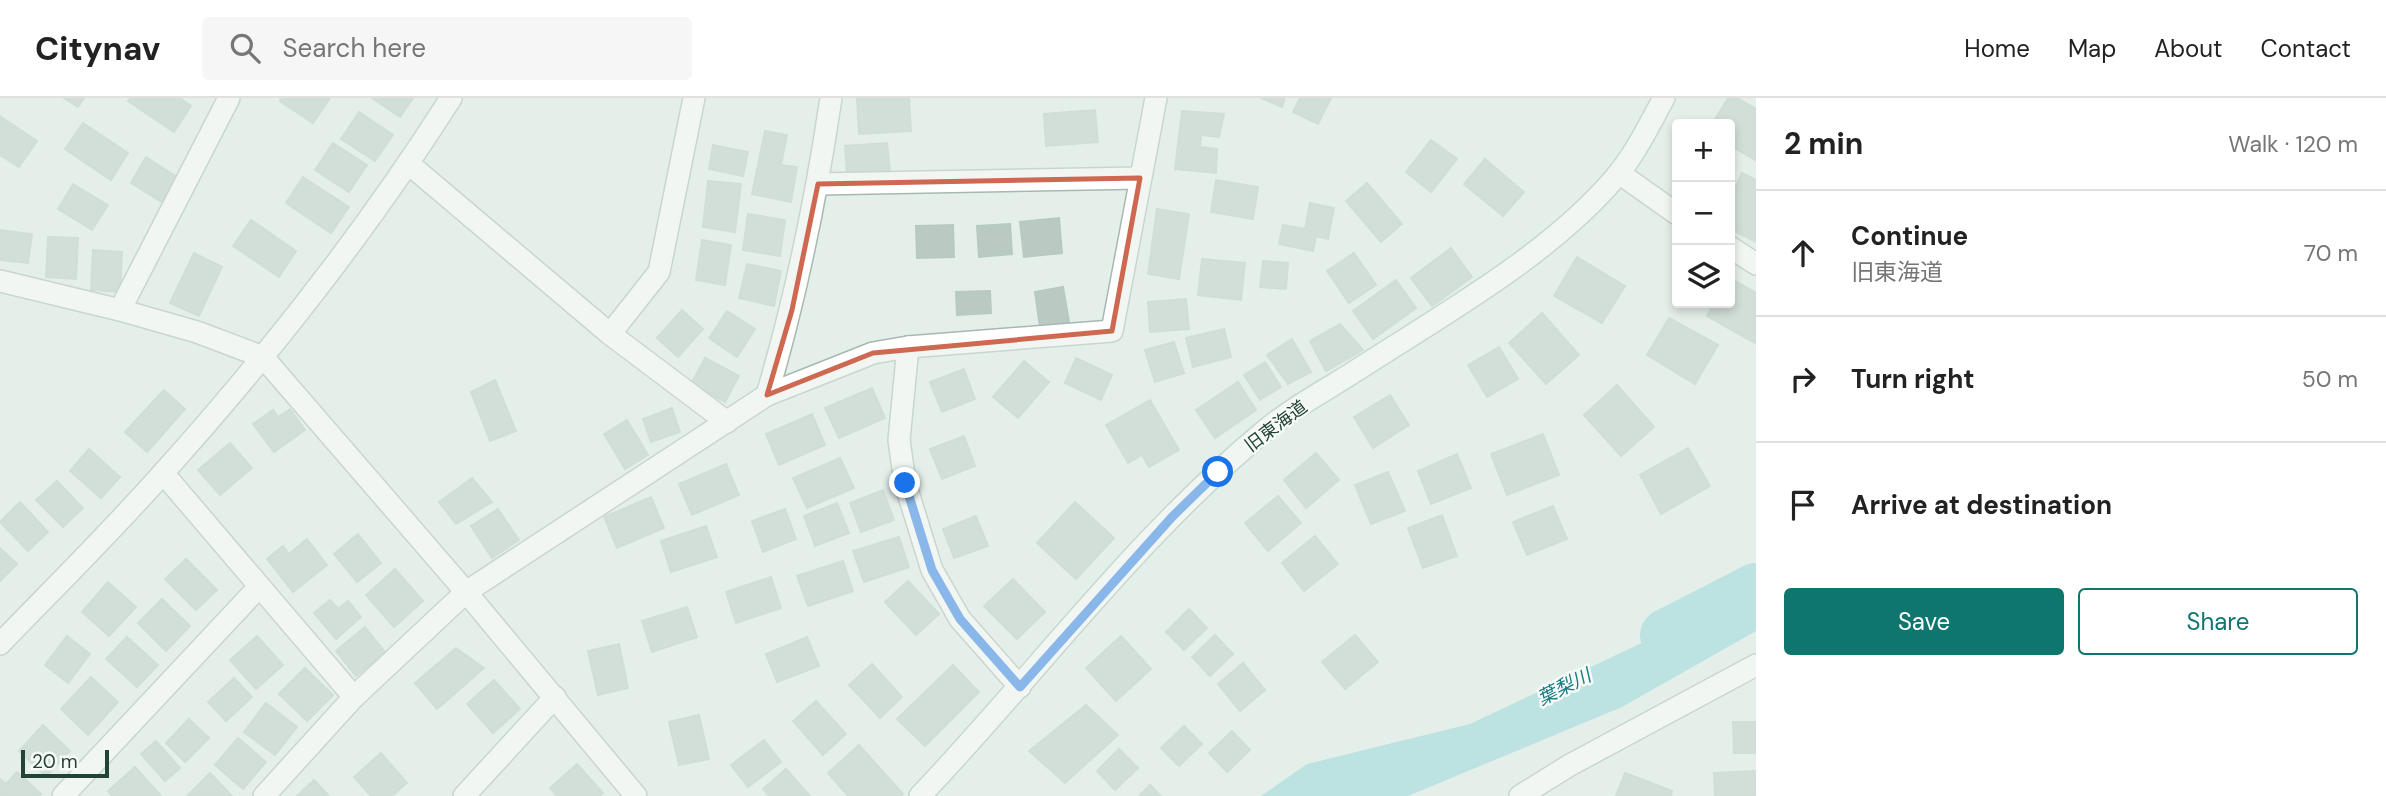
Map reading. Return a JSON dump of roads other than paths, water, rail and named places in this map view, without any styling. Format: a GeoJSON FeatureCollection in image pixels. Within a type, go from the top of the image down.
{"type":"FeatureCollection","features":[{"type":"Feature","properties":{"kind":"street"},"geometry":{"type":"LineString","coordinates":[[120,310],[229,98]]}},
{"type":"Feature","properties":{"kind":"street"},"geometry":{"type":"LineString","coordinates":[[0,645],[163,473],[263,358],[409,164],[451,98]]}},
{"type":"Feature","properties":{"kind":"street"},"geometry":{"type":"LineString","coordinates":[[610,334],[659,272],[694,98]]}},
{"type":"Feature","properties":{"kind":"street"},"geometry":{"type":"LineString","coordinates":[[767,395],[792,310],[818,184],[831,98]]}},
{"type":"Feature","properties":{"kind":"street"},"geometry":{"type":"LineString","coordinates":[[264,796],[354,697],[466,592],[767,395],[873,354],[908,347],[1112,331],[1156,98]]}},
{"type":"Feature","properties":{"kind":"street","name":"旧東海道"},"geometry":{"type":"LineString","coordinates":[[920,796],[1172,517],[1270,426],[1507,274],[1563,227],[1619,173],[1664,98]]}},
{"type":"Feature","properties":{"kind":"street"},"geometry":{"type":"LineString","coordinates":[[409,164],[610,334],[727,422]]}},
{"type":"Feature","properties":{"kind":"street"},"geometry":{"type":"LineString","coordinates":[[1619,173],[1672,210]]}},
{"type":"Feature","properties":{"kind":"street"},"geometry":{"type":"LineString","coordinates":[[818,184],[1140,178]]}},
{"type":"Feature","properties":{"kind":"street"},"geometry":{"type":"LineString","coordinates":[[1735,250],[1756,264]]}},
{"type":"Feature","properties":{"kind":"street"},"geometry":{"type":"LineString","coordinates":[[0,281],[197,332],[263,358],[466,592],[636,796]]}},
{"type":"Feature","properties":{"kind":"street"},"geometry":{"type":"LineString","coordinates":[[908,347],[899,440],[905,483],[932,570],[960,619],[1020,687]]}},
{"type":"Feature","properties":{"kind":"street"},"geometry":{"type":"LineString","coordinates":[[163,473],[258,588],[354,697]]}},
{"type":"Feature","properties":{"kind":"street"},"geometry":{"type":"LineString","coordinates":[[63,796],[258,588]]}},
{"type":"Feature","properties":{"kind":"street"},"geometry":{"type":"LineString","coordinates":[[1520,796],[1570,765],[1756,665]]}},
{"type":"Feature","properties":{"kind":"street"},"geometry":{"type":"LineString","coordinates":[[464,796],[555,697]]}},
{"type":"Feature","properties":{"kind":"water"},"geometry":{"type":"Polygon","coordinates":[[[1756,589],[1756,631],[1622,707],[1408,796],[1261,796],[1307,764],[1470,724],[1756,589]]]}},
{"type":"Feature","properties":{"kind":"waterway","name":"葉梨川"},"geometry":{"type":"LineString","coordinates":[[1666,635],[1756,589]]}}]}
